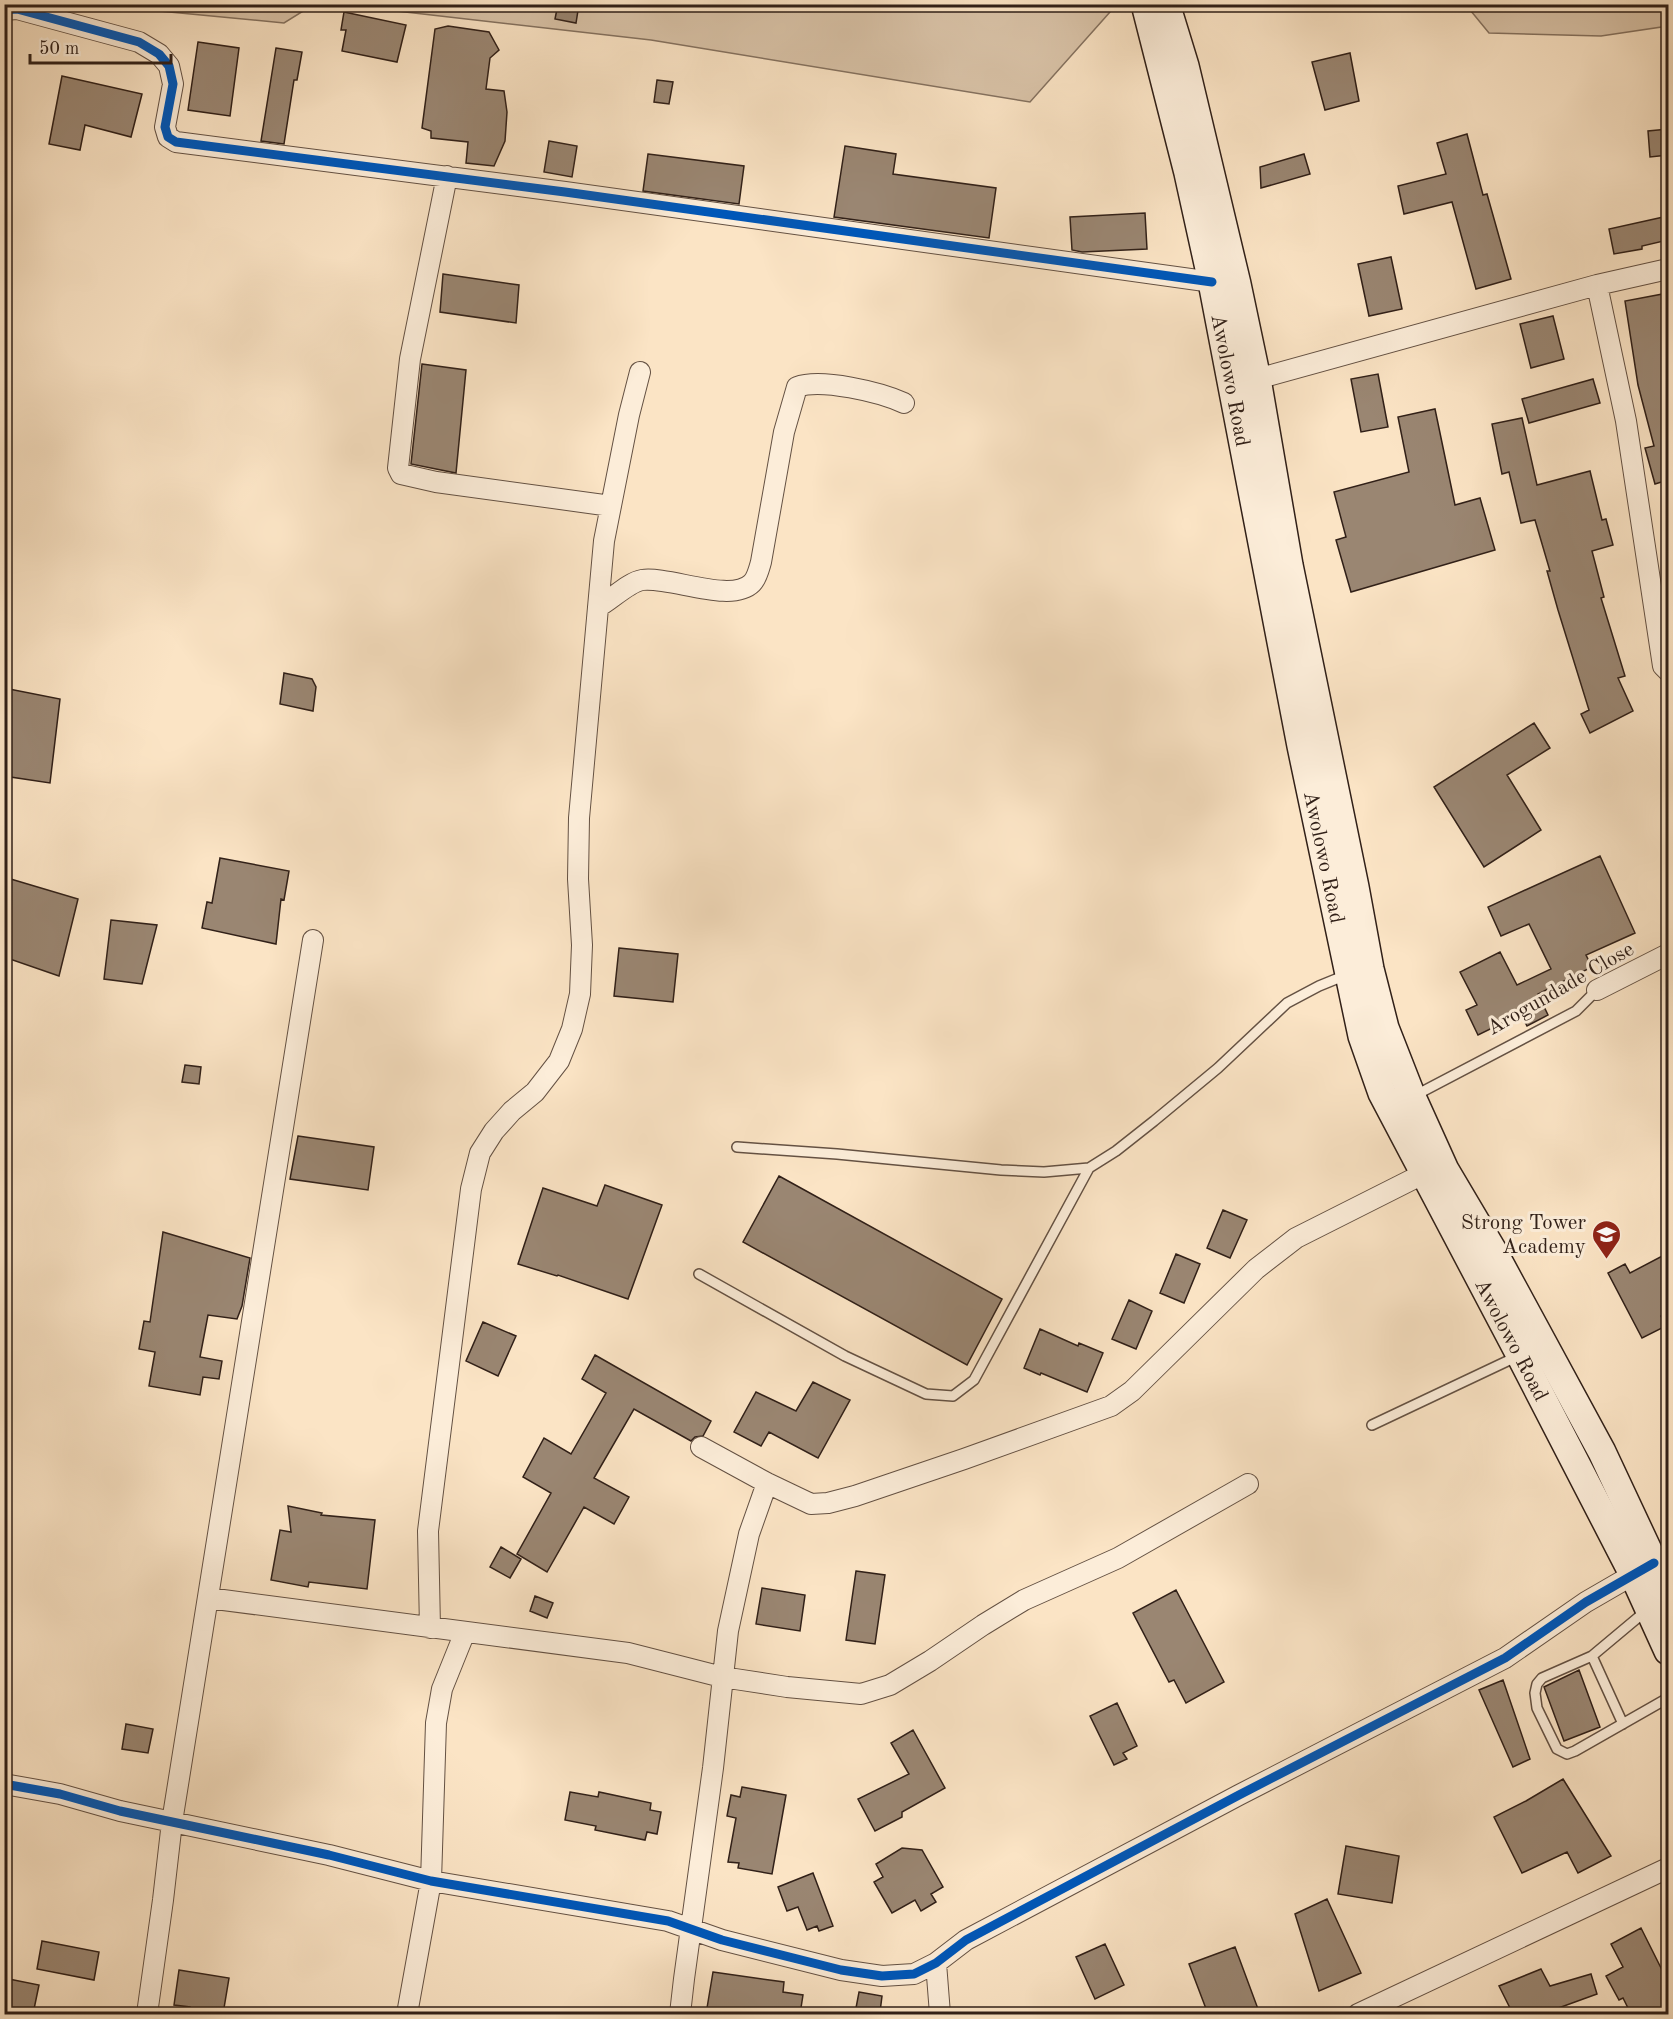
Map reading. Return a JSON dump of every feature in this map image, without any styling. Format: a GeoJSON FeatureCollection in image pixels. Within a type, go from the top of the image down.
{"type":"FeatureCollection","features":[{"type":"Feature","properties":{"kind":"main road","name":"Awolowo Road"},"geometry":{"type":"LineString","coordinates":[[1145,4],[1188,173],[1212,282],[1301,746],[1362,1036],[1382,1093],[1423,1174],[1520,1355],[1643,1568]]}},
{"type":"Feature","properties":{"kind":"main road","name":"Awolowo Road"},"geometry":{"type":"LineString","coordinates":[[1166,4],[1185,66],[1210,169],[1257,379],[1289,565],[1370,969],[1385,1028],[1412,1097],[1445,1170],[1493,1251],[1602,1452],[1643,1568],[1658,1601],[1668,1651]]}},
{"type":"Feature","properties":{"kind":"street"},"geometry":{"type":"LineString","coordinates":[[4,10],[17,9],[139,42],[159,54],[169,66],[173,84],[165,127],[168,137],[176,142],[447,176],[1212,282]]}},
{"type":"Feature","properties":{"kind":"street"},"geometry":{"type":"LineString","coordinates":[[447,176],[410,359],[398,468],[401,474],[436,482],[611,506]]}},
{"type":"Feature","properties":{"kind":"street"},"geometry":{"type":"LineString","coordinates":[[1257,379],[1597,285],[1668,269]]}},
{"type":"Feature","properties":{"kind":"street"},"geometry":{"type":"LineString","coordinates":[[1597,285],[1626,422],[1663,666],[1668,671]]}},
{"type":"Feature","properties":{"kind":"street"},"geometry":{"type":"LineString","coordinates":[[430,1628],[428,1531],[471,1189],[480,1153],[494,1131],[512,1110],[535,1092],[559,1061],[572,1029],[580,994],[582,945],[578,879],[579,819],[604,541],[640,372]]}},
{"type":"Feature","properties":{"kind":"street"},"geometry":{"type":"LineString","coordinates":[[598,607],[614,598],[629,585],[642,580],[665,581],[724,591],[744,589],[754,582],[761,562],[784,432],[796,387],[805,384],[859,389],[904,403]]}},
{"type":"Feature","properties":{"kind":"street"},"geometry":{"type":"LineString","coordinates":[[147,2014],[164,1900],[172,1822],[313,940]]}},
{"type":"Feature","properties":{"kind":"street","name":"Arogundade Close"},"geometry":{"type":"LineString","coordinates":[[1597,990],[1668,954]]}},
{"type":"Feature","properties":{"kind":"street"},"geometry":{"type":"LineString","coordinates":[[701,1447],[767,1484],[811,1504],[828,1503],[909,1478],[1111,1406],[1132,1391],[1256,1269],[1296,1238],[1423,1174]]}},
{"type":"Feature","properties":{"kind":"street"},"geometry":{"type":"LineString","coordinates":[[680,2014],[713,1768],[728,1631],[749,1534],[767,1484]]}},
{"type":"Feature","properties":{"kind":"street"},"geometry":{"type":"LineString","coordinates":[[208,1598],[628,1653],[722,1677],[787,1687],[861,1694],[890,1685],[1024,1600],[1118,1558],[1248,1484]]}},
{"type":"Feature","properties":{"kind":"street"},"geometry":{"type":"LineString","coordinates":[[4,1784],[60,1794],[120,1811],[329,1855],[431,1881],[668,1921],[722,1940],[841,1970],[882,1976],[914,1974],[936,1963],[966,1940],[1239,1795],[1505,1658],[1586,1602],[1643,1568]]}},
{"type":"Feature","properties":{"kind":"street"},"geometry":{"type":"LineString","coordinates":[[407,2014],[431,1881],[436,1723],[442,1689],[465,1632]]}},
{"type":"Feature","properties":{"kind":"street"},"geometry":{"type":"LineString","coordinates":[[1358,2014],[1668,1868]]}},
{"type":"Feature","properties":{"kind":"street"},"geometry":{"type":"LineString","coordinates":[[936,1963],[940,2014]]}},
{"type":"Feature","properties":{"kind":"lane"},"geometry":{"type":"LineString","coordinates":[[737,1147],[1001,1170],[1044,1172],[1089,1168],[1116,1151],[1218,1068],[1287,1003],[1318,986],[1349,974]]}},
{"type":"Feature","properties":{"kind":"lane","name":"Arogundade Close"},"geometry":{"type":"LineString","coordinates":[[1412,1097],[1576,1011],[1597,990]]}},
{"type":"Feature","properties":{"kind":"lane"},"geometry":{"type":"LineString","coordinates":[[699,1274],[845,1356],[926,1394],[952,1396],[974,1380],[1089,1168]]}},
{"type":"Feature","properties":{"kind":"lane"},"geometry":{"type":"LineString","coordinates":[[1372,1425],[1520,1355]]}},
{"type":"Feature","properties":{"kind":"lane"},"geometry":{"type":"LineString","coordinates":[[1658,1601],[1592,1656],[1542,1678],[1537,1684],[1535,1693],[1537,1708],[1557,1749],[1567,1754],[1668,1698]]}},
{"type":"Feature","properties":{"kind":"lane"},"geometry":{"type":"LineString","coordinates":[[1592,1656],[1623,1724]]}},
{"type":"Feature","properties":{"kind":"shaded area"},"geometry":{"type":"Polygon","coordinates":[[[1108,4],[1110,12],[1030,102],[651,40],[344,5],[1108,4]]]}},
{"type":"Feature","properties":{"kind":"shaded area"},"geometry":{"type":"Polygon","coordinates":[[[135,5],[313,5],[284,23],[159,11],[135,5]]]}},
{"type":"Feature","properties":{"kind":"shaded area"},"geometry":{"type":"Polygon","coordinates":[[[1466,5],[1668,5],[1668,26],[1601,36],[1489,33],[1466,5]]]}},
{"type":"Feature","properties":{"kind":"building"},"geometry":{"type":"Polygon","coordinates":[[[558,4],[579,4],[576,23],[555,19],[558,4]]]}},
{"type":"Feature","properties":{"kind":"building"},"geometry":{"type":"Polygon","coordinates":[[[344,12],[406,25],[397,62],[342,51],[346,30],[341,30],[344,12]]]}},
{"type":"Feature","properties":{"kind":"building"},"geometry":{"type":"Polygon","coordinates":[[[448,26],[489,32],[499,50],[490,58],[486,89],[504,91],[507,112],[505,141],[494,166],[466,163],[468,142],[431,138],[431,131],[422,128],[435,29],[448,26]]]}},
{"type":"Feature","properties":{"kind":"building"},"geometry":{"type":"Polygon","coordinates":[[[198,42],[239,48],[230,116],[188,110],[198,42]]]}},
{"type":"Feature","properties":{"kind":"building"},"geometry":{"type":"Polygon","coordinates":[[[276,48],[302,52],[297,80],[294,80],[284,144],[261,141],[276,48]]]}},
{"type":"Feature","properties":{"kind":"building"},"geometry":{"type":"Polygon","coordinates":[[[1350,53],[1359,101],[1325,110],[1312,62],[1350,53]]]}},
{"type":"Feature","properties":{"kind":"building"},"geometry":{"type":"Polygon","coordinates":[[[62,76],[142,94],[131,137],[85,125],[80,150],[49,144],[62,76]]]}},
{"type":"Feature","properties":{"kind":"building"},"geometry":{"type":"Polygon","coordinates":[[[657,80],[673,82],[669,104],[654,102],[657,80]]]}},
{"type":"Feature","properties":{"kind":"building"},"geometry":{"type":"Polygon","coordinates":[[[1668,129],[1668,155],[1650,157],[1648,131],[1668,129]]]}},
{"type":"Feature","properties":{"kind":"building"},"geometry":{"type":"Polygon","coordinates":[[[1467,134],[1483,195],[1487,194],[1511,279],[1476,289],[1452,202],[1404,214],[1398,186],[1446,174],[1437,143],[1467,134]]]}},
{"type":"Feature","properties":{"kind":"building"},"geometry":{"type":"Polygon","coordinates":[[[549,141],[577,146],[572,177],[544,172],[549,141]]]}},
{"type":"Feature","properties":{"kind":"building"},"geometry":{"type":"Polygon","coordinates":[[[845,146],[896,154],[893,174],[996,188],[989,238],[834,217],[845,146]]]}},
{"type":"Feature","properties":{"kind":"building"},"geometry":{"type":"Polygon","coordinates":[[[648,154],[744,166],[739,204],[643,191],[648,154]]]}},
{"type":"Feature","properties":{"kind":"building"},"geometry":{"type":"Polygon","coordinates":[[[1304,154],[1310,174],[1261,188],[1260,167],[1304,154]]]}},
{"type":"Feature","properties":{"kind":"building"},"geometry":{"type":"Polygon","coordinates":[[[1145,213],[1147,249],[1082,252],[1072,250],[1070,217],[1145,213]]]}},
{"type":"Feature","properties":{"kind":"building"},"geometry":{"type":"Polygon","coordinates":[[[1668,216],[1668,240],[1642,246],[1642,249],[1614,254],[1609,229],[1668,216]]]}},
{"type":"Feature","properties":{"kind":"building"},"geometry":{"type":"Polygon","coordinates":[[[1391,257],[1402,309],[1369,316],[1358,264],[1391,257]]]}},
{"type":"Feature","properties":{"kind":"building"},"geometry":{"type":"Polygon","coordinates":[[[443,274],[519,285],[516,323],[440,312],[443,274]]]}},
{"type":"Feature","properties":{"kind":"building"},"geometry":{"type":"Polygon","coordinates":[[[1668,293],[1668,480],[1655,484],[1645,448],[1654,446],[1638,385],[1625,301],[1668,293]]]}},
{"type":"Feature","properties":{"kind":"building"},"geometry":{"type":"Polygon","coordinates":[[[1553,316],[1564,359],[1531,368],[1520,324],[1553,316]]]}},
{"type":"Feature","properties":{"kind":"building"},"geometry":{"type":"Polygon","coordinates":[[[422,364],[466,370],[456,473],[411,464],[422,364]]]}},
{"type":"Feature","properties":{"kind":"building"},"geometry":{"type":"Polygon","coordinates":[[[1378,374],[1388,427],[1361,432],[1351,379],[1378,374]]]}},
{"type":"Feature","properties":{"kind":"building"},"geometry":{"type":"Polygon","coordinates":[[[1593,379],[1600,403],[1529,423],[1522,399],[1593,379]]]}},
{"type":"Feature","properties":{"kind":"building"},"geometry":{"type":"Polygon","coordinates":[[[1435,409],[1455,505],[1480,498],[1495,550],[1351,592],[1336,540],[1346,537],[1334,492],[1409,472],[1398,417],[1435,409]]]}},
{"type":"Feature","properties":{"kind":"building"},"geometry":{"type":"Polygon","coordinates":[[[1522,418],[1537,485],[1590,471],[1602,520],[1606,519],[1613,545],[1592,551],[1604,597],[1601,598],[1625,676],[1618,678],[1633,711],[1590,733],[1581,714],[1589,710],[1558,610],[1547,571],[1550,571],[1535,520],[1521,523],[1509,472],[1502,474],[1492,424],[1522,418]]]}},
{"type":"Feature","properties":{"kind":"building"},"geometry":{"type":"Polygon","coordinates":[[[284,673],[312,679],[316,687],[313,711],[280,704],[284,673]]]}},
{"type":"Feature","properties":{"kind":"building"},"geometry":{"type":"Polygon","coordinates":[[[4,688],[60,699],[50,783],[4,776],[4,688]]]}},
{"type":"Feature","properties":{"kind":"building"},"geometry":{"type":"Polygon","coordinates":[[[1534,723],[1550,748],[1507,775],[1541,830],[1484,867],[1434,787],[1534,723]]]}},
{"type":"Feature","properties":{"kind":"building"},"geometry":{"type":"Polygon","coordinates":[[[1600,856],[1635,933],[1586,955],[1592,967],[1538,994],[1548,1015],[1527,1026],[1521,1014],[1478,1035],[1466,1010],[1477,1005],[1460,972],[1500,952],[1517,985],[1551,969],[1529,924],[1501,936],[1488,907],[1600,856]]]}},
{"type":"Feature","properties":{"kind":"building"},"geometry":{"type":"Polygon","coordinates":[[[220,858],[289,871],[284,900],[281,899],[276,944],[202,928],[207,902],[212,903],[220,858]]]}},
{"type":"Feature","properties":{"kind":"building"},"geometry":{"type":"Polygon","coordinates":[[[4,877],[78,899],[59,976],[4,957],[4,877]]]}},
{"type":"Feature","properties":{"kind":"building"},"geometry":{"type":"Polygon","coordinates":[[[111,920],[157,925],[142,984],[104,979],[111,920]]]}},
{"type":"Feature","properties":{"kind":"building"},"geometry":{"type":"Polygon","coordinates":[[[619,948],[678,954],[673,1002],[614,996],[619,948]]]}},
{"type":"Feature","properties":{"kind":"building"},"geometry":{"type":"Polygon","coordinates":[[[185,1065],[201,1067],[199,1084],[182,1082],[185,1065]]]}},
{"type":"Feature","properties":{"kind":"building"},"geometry":{"type":"Polygon","coordinates":[[[298,1136],[374,1147],[368,1190],[290,1179],[298,1136]]]}},
{"type":"Feature","properties":{"kind":"building"},"geometry":{"type":"Polygon","coordinates":[[[779,1176],[1002,1299],[967,1365],[743,1242],[779,1176]]]}},
{"type":"Feature","properties":{"kind":"building"},"geometry":{"type":"Polygon","coordinates":[[[605,1185],[662,1205],[628,1299],[518,1264],[543,1188],[597,1206],[605,1185]]]}},
{"type":"Feature","properties":{"kind":"building"},"geometry":{"type":"Polygon","coordinates":[[[1223,1210],[1247,1220],[1230,1258],[1207,1248],[1223,1210]]]}},
{"type":"Feature","properties":{"kind":"building"},"geometry":{"type":"Polygon","coordinates":[[[163,1232],[250,1258],[242,1306],[237,1319],[208,1315],[200,1357],[222,1361],[219,1379],[203,1377],[200,1395],[149,1386],[155,1352],[139,1349],[144,1321],[150,1322],[163,1232]]]}},
{"type":"Feature","properties":{"kind":"building"},"geometry":{"type":"Polygon","coordinates":[[[1668,1253],[1668,1312],[1661,1316],[1666,1326],[1642,1338],[1608,1273],[1625,1264],[1630,1273],[1668,1253]]]}},
{"type":"Feature","properties":{"kind":"building"},"geometry":{"type":"Polygon","coordinates":[[[1176,1254],[1200,1264],[1184,1303],[1160,1293],[1176,1254]]]}},
{"type":"Feature","properties":{"kind":"building"},"geometry":{"type":"Polygon","coordinates":[[[1129,1300],[1152,1311],[1136,1349],[1112,1339],[1129,1300]]]}},
{"type":"Feature","properties":{"kind":"building"},"geometry":{"type":"Polygon","coordinates":[[[483,1322],[516,1336],[498,1376],[466,1361],[483,1322]]]}},
{"type":"Feature","properties":{"kind":"building"},"geometry":{"type":"Polygon","coordinates":[[[1040,1329],[1078,1346],[1079,1343],[1103,1353],[1087,1392],[1024,1368],[1040,1329]]]}},
{"type":"Feature","properties":{"kind":"building"},"geometry":{"type":"Polygon","coordinates":[[[595,1355],[711,1421],[703,1436],[695,1437],[691,1441],[634,1409],[594,1478],[629,1497],[614,1524],[584,1507],[547,1572],[517,1554],[551,1493],[523,1477],[544,1438],[571,1454],[606,1393],[582,1379],[595,1355]]]}},
{"type":"Feature","properties":{"kind":"building"},"geometry":{"type":"Polygon","coordinates":[[[813,1382],[850,1400],[818,1458],[769,1432],[761,1446],[734,1432],[756,1392],[796,1411],[813,1382]]]}},
{"type":"Feature","properties":{"kind":"building"},"geometry":{"type":"Polygon","coordinates":[[[288,1506],[322,1513],[321,1515],[375,1520],[367,1589],[309,1582],[308,1587],[271,1580],[280,1530],[291,1532],[288,1506]]]}},
{"type":"Feature","properties":{"kind":"building"},"geometry":{"type":"Polygon","coordinates":[[[501,1547],[521,1559],[510,1578],[490,1567],[501,1547]]]}},
{"type":"Feature","properties":{"kind":"building"},"geometry":{"type":"Polygon","coordinates":[[[856,1571],[885,1575],[875,1644],[846,1640],[856,1571]]]}},
{"type":"Feature","properties":{"kind":"building"},"geometry":{"type":"Polygon","coordinates":[[[762,1588],[805,1595],[800,1631],[756,1624],[762,1588]]]}},
{"type":"Feature","properties":{"kind":"building"},"geometry":{"type":"Polygon","coordinates":[[[1176,1590],[1224,1682],[1186,1703],[1174,1680],[1169,1682],[1133,1613],[1176,1590]]]}},
{"type":"Feature","properties":{"kind":"building"},"geometry":{"type":"Polygon","coordinates":[[[535,1596],[553,1603],[547,1618],[530,1611],[535,1596]]]}},
{"type":"Feature","properties":{"kind":"building"},"geometry":{"type":"Polygon","coordinates":[[[1579,1670],[1600,1727],[1564,1741],[1544,1687],[1579,1670]]]}},
{"type":"Feature","properties":{"kind":"building"},"geometry":{"type":"Polygon","coordinates":[[[1503,1680],[1530,1759],[1513,1767],[1479,1690],[1503,1680]]]}},
{"type":"Feature","properties":{"kind":"building"},"geometry":{"type":"Polygon","coordinates":[[[1117,1703],[1137,1746],[1123,1753],[1127,1759],[1114,1765],[1090,1716],[1117,1703]]]}},
{"type":"Feature","properties":{"kind":"building"},"geometry":{"type":"Polygon","coordinates":[[[126,1724],[153,1729],[148,1753],[122,1749],[126,1724]]]}},
{"type":"Feature","properties":{"kind":"building"},"geometry":{"type":"Polygon","coordinates":[[[913,1730],[945,1788],[902,1812],[902,1817],[875,1831],[858,1799],[909,1774],[891,1743],[913,1730]]]}},
{"type":"Feature","properties":{"kind":"building"},"geometry":{"type":"Polygon","coordinates":[[[1563,1779],[1611,1856],[1578,1873],[1567,1852],[1522,1873],[1494,1817],[1563,1779]]]}},
{"type":"Feature","properties":{"kind":"building"},"geometry":{"type":"Polygon","coordinates":[[[742,1787],[786,1795],[772,1874],[738,1868],[739,1863],[728,1862],[736,1818],[727,1816],[731,1795],[740,1797],[742,1787]]]}},
{"type":"Feature","properties":{"kind":"building"},"geometry":{"type":"Polygon","coordinates":[[[570,1792],[598,1797],[599,1792],[651,1803],[650,1810],[661,1812],[657,1834],[647,1832],[645,1840],[595,1830],[596,1826],[565,1820],[570,1792]]]}},
{"type":"Feature","properties":{"kind":"building"},"geometry":{"type":"Polygon","coordinates":[[[1346,1846],[1399,1856],[1392,1903],[1338,1894],[1346,1846]]]}},
{"type":"Feature","properties":{"kind":"building"},"geometry":{"type":"Polygon","coordinates":[[[902,1848],[922,1850],[943,1887],[931,1894],[936,1902],[921,1911],[915,1900],[892,1913],[874,1882],[883,1877],[876,1864],[902,1848]]]}},
{"type":"Feature","properties":{"kind":"building"},"geometry":{"type":"Polygon","coordinates":[[[813,1873],[833,1926],[819,1931],[817,1926],[807,1930],[798,1907],[787,1911],[778,1887],[813,1873]]]}},
{"type":"Feature","properties":{"kind":"building"},"geometry":{"type":"Polygon","coordinates":[[[1327,1899],[1361,1973],[1319,1991],[1295,1914],[1327,1899]]]}},
{"type":"Feature","properties":{"kind":"building"},"geometry":{"type":"Polygon","coordinates":[[[1641,1928],[1668,1982],[1668,2014],[1631,2014],[1623,1998],[1619,2000],[1606,1976],[1623,1967],[1611,1944],[1641,1928]]]}},
{"type":"Feature","properties":{"kind":"building"},"geometry":{"type":"Polygon","coordinates":[[[42,1941],[99,1952],[94,1980],[37,1969],[42,1941]]]}},
{"type":"Feature","properties":{"kind":"building"},"geometry":{"type":"Polygon","coordinates":[[[1105,1944],[1124,1985],[1095,1999],[1076,1957],[1105,1944]]]}},
{"type":"Feature","properties":{"kind":"building"},"geometry":{"type":"Polygon","coordinates":[[[1235,1947],[1258,2009],[1242,2014],[1208,2014],[1189,1964],[1235,1947]]]}},
{"type":"Feature","properties":{"kind":"building"},"geometry":{"type":"Polygon","coordinates":[[[1541,1969],[1550,1986],[1591,1974],[1597,1994],[1542,2014],[1513,2014],[1499,1986],[1541,1969]]]}},
{"type":"Feature","properties":{"kind":"building"},"geometry":{"type":"Polygon","coordinates":[[[179,1970],[229,1978],[223,2014],[189,2014],[190,2007],[174,2005],[179,1970]]]}},
{"type":"Feature","properties":{"kind":"building"},"geometry":{"type":"Polygon","coordinates":[[[713,1972],[784,1982],[783,1992],[803,1995],[800,2014],[706,2014],[713,1972]]]}},
{"type":"Feature","properties":{"kind":"building"},"geometry":{"type":"Polygon","coordinates":[[[4,1978],[39,1985],[33,2014],[4,2014],[4,1978]]]}},
{"type":"Feature","properties":{"kind":"building"},"geometry":{"type":"Polygon","coordinates":[[[859,1992],[882,1996],[880,2012],[856,2008],[859,1992]]]}},
{"type":"Feature","properties":{"kind":"cycle path"},"geometry":{"type":"LineString","coordinates":[[4,10],[17,9],[139,42],[159,54],[169,66],[173,84],[165,127],[168,137],[176,142],[565,192],[1212,282]]}},
{"type":"Feature","properties":{"kind":"cycle path"},"geometry":{"type":"LineString","coordinates":[[4,1784],[60,1794],[120,1811],[329,1855],[431,1881],[668,1921],[722,1940],[841,1970],[882,1976],[914,1974],[936,1963],[966,1940],[1239,1795],[1505,1658],[1586,1602],[1654,1563]]}},
{"type":"Feature","properties":{"kind":"place","name":"Strong Tower Academy"},"geometry":{"type":"Point","coordinates":[1607,1260]}}]}
